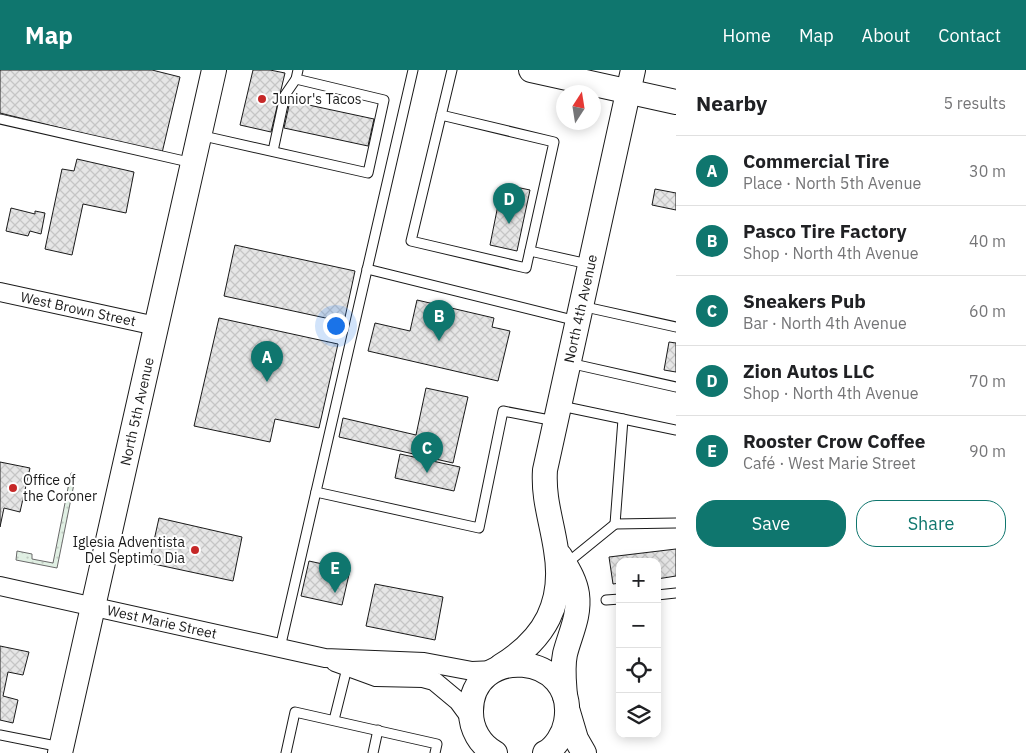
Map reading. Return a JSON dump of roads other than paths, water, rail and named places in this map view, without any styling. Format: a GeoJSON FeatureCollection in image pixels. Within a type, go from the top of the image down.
{"type":"FeatureCollection","features":[{"type":"Feature","properties":{"kind":"main road","name":"North 5th Avenue"},"geometry":{"type":"LineString","coordinates":[[60,750],[214,70]]}},
{"type":"Feature","properties":{"kind":"main road"},"geometry":{"type":"LineString","coordinates":[[546,72],[631,81],[676,102]]}},
{"type":"Feature","properties":{"kind":"main road","name":"North 4th Avenue"},"geometry":{"type":"LineString","coordinates":[[567,706],[563,678],[564,656],[577,616],[578,604],[575,584],[561,556],[548,514],[544,483],[557,413],[631,81]]}},
{"type":"Feature","properties":{"kind":"main road","name":"North 4th Avenue"},"geometry":{"type":"LineString","coordinates":[[472,735],[471,710],[474,694],[482,680],[534,640],[549,618],[558,580],[561,556]]}},
{"type":"Feature","properties":{"kind":"main road"},"geometry":{"type":"LineString","coordinates":[[498,668],[519,664],[532,665],[554,679],[567,706],[576,739],[584,753]]}},
{"type":"Feature","properties":{"kind":"main road"},"geometry":{"type":"LineString","coordinates":[[545,753],[550,751],[566,725],[567,706]]}},
{"type":"Feature","properties":{"kind":"main road"},"geometry":{"type":"LineString","coordinates":[[472,735],[495,753]]}},
{"type":"Feature","properties":{"kind":"street","name":"West Brown Street"},"geometry":{"type":"LineString","coordinates":[[0,292],[156,326]]}},
{"type":"Feature","properties":{"kind":"street","name":"West Marie Street"},"geometry":{"type":"LineString","coordinates":[[0,586],[325,658],[424,662],[472,670],[498,668]]}},
{"type":"Feature","properties":{"kind":"street","name":"West Marie Street"},"geometry":{"type":"LineString","coordinates":[[325,658],[347,668],[388,679],[423,678],[434,681],[458,701],[472,735]]}},
{"type":"Feature","properties":{"kind":"lane"},"geometry":{"type":"LineString","coordinates":[[280,648],[413,70]]}},
{"type":"Feature","properties":{"kind":"lane"},"geometry":{"type":"LineString","coordinates":[[441,115],[554,142],[526,268],[411,240],[441,115],[452,70]]}},
{"type":"Feature","properties":{"kind":"lane"},"geometry":{"type":"LineString","coordinates":[[199,135],[368,173],[384,100],[297,74],[285,95],[273,151]]}},
{"type":"Feature","properties":{"kind":"lane"},"geometry":{"type":"LineString","coordinates":[[0,119],[193,163]]}},
{"type":"Feature","properties":{"kind":"lane"},"geometry":{"type":"LineString","coordinates":[[530,251],[590,264]]}},
{"type":"Feature","properties":{"kind":"lane"},"geometry":{"type":"LineString","coordinates":[[367,268],[579,313],[676,327]]}},
{"type":"Feature","properties":{"kind":"lane"},"geometry":{"type":"LineString","coordinates":[[568,363],[676,387]]}},
{"type":"Feature","properties":{"kind":"lane"},"geometry":{"type":"LineString","coordinates":[[316,492],[479,528],[503,411],[557,413],[623,419],[676,430]]}},
{"type":"Feature","properties":{"kind":"lane"},"geometry":{"type":"LineString","coordinates":[[615,524],[623,419]]}},
{"type":"Feature","properties":{"kind":"lane"},"geometry":{"type":"LineString","coordinates":[[561,556],[615,524],[676,523]]}},
{"type":"Feature","properties":{"kind":"lane"},"geometry":{"type":"LineString","coordinates":[[661,594],[676,592]]}},
{"type":"Feature","properties":{"kind":"lane"},"geometry":{"type":"LineString","coordinates":[[606,600],[616,599]]}},
{"type":"Feature","properties":{"kind":"lane"},"geometry":{"type":"LineString","coordinates":[[334,720],[347,668]]}},
{"type":"Feature","properties":{"kind":"lane"},"geometry":{"type":"LineString","coordinates":[[286,753],[295,712],[437,744],[435,753]]}},
{"type":"Feature","properties":{"kind":"lane"},"geometry":{"type":"LineString","coordinates":[[373,753],[378,730]]}},
{"type":"Feature","properties":{"kind":"lane"},"geometry":{"type":"LineString","coordinates":[[0,735],[60,750]]}},
{"type":"Feature","properties":{"kind":"place","name":"Junior's Tacos"},"geometry":{"type":"Point","coordinates":[262,99]}},
{"type":"Feature","properties":{"kind":"place","name":"Zion Autos LLC"},"geometry":{"type":"Point","coordinates":[509,224]}},
{"type":"Feature","properties":{"kind":"place","name":"Pasco Tire Factory"},"geometry":{"type":"Point","coordinates":[439,341]}},
{"type":"Feature","properties":{"kind":"place","name":"Commercial Tire"},"geometry":{"type":"Point","coordinates":[267,382]}},
{"type":"Feature","properties":{"kind":"place","name":"Sneakers Pub"},"geometry":{"type":"Point","coordinates":[427,473]}},
{"type":"Feature","properties":{"kind":"place","name":"Office of the Coroner"},"geometry":{"type":"Point","coordinates":[13,488]}},
{"type":"Feature","properties":{"kind":"place","name":"Iglesia Adventista Del Septimo Dia"},"geometry":{"type":"Point","coordinates":[195,550]}},
{"type":"Feature","properties":{"kind":"place","name":"Rooster Crow Coffee"},"geometry":{"type":"Point","coordinates":[335,593]}}]}
